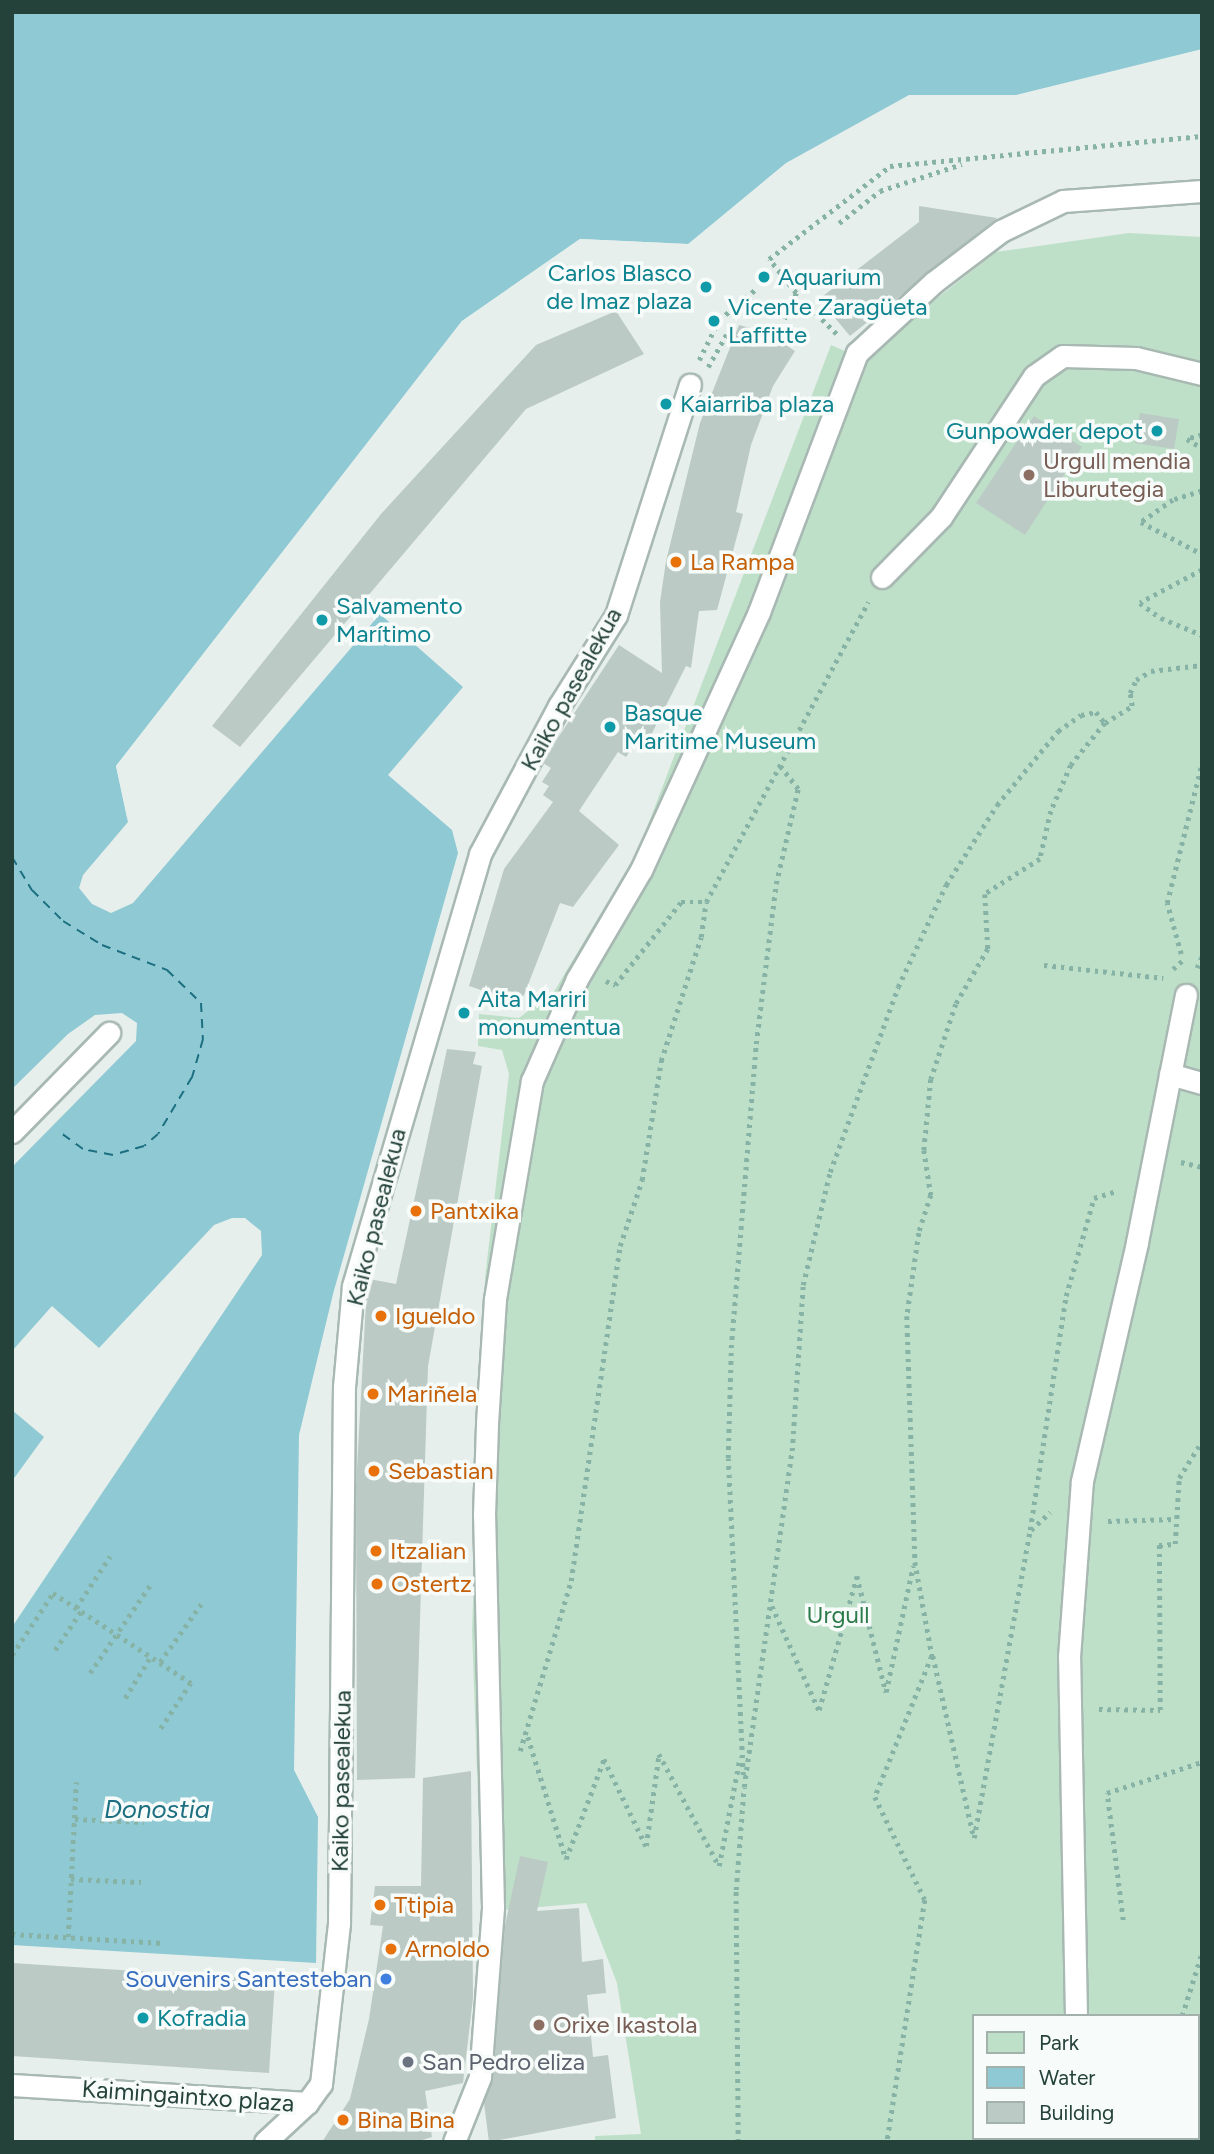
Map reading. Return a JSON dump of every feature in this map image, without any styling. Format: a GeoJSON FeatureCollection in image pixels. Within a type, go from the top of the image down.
{"type":"FeatureCollection","features":[{"type":"Feature","properties":{"kind":"street"},"geometry":{"type":"LineString","coordinates":[[454,2142],[480,2077],[493,1907],[484,1516],[495,1298],[532,1081],[577,979],[641,870],[759,612],[857,353],[934,282],[1001,231],[1063,201],[1202,191]]}},
{"type":"Feature","properties":{"kind":"street"},"geometry":{"type":"LineString","coordinates":[[882,577],[941,517],[1034,376],[1063,356],[1136,358],[1202,374]]}},
{"type":"Feature","properties":{"kind":"street","name":"Kaiko pasealekua"},"geometry":{"type":"LineString","coordinates":[[307,2104],[321,2084],[339,1924],[344,1387],[353,1286],[480,854],[559,706],[616,615],[690,385]]}},
{"type":"Feature","properties":{"kind":"street"},"geometry":{"type":"LineString","coordinates":[[1076,2014],[1069,1657],[1082,1480],[1148,1183],[1186,995]]}},
{"type":"Feature","properties":{"kind":"street"},"geometry":{"type":"LineString","coordinates":[[12,1132],[108,1032]]}},
{"type":"Feature","properties":{"kind":"street"},"geometry":{"type":"LineString","coordinates":[[1170,1074],[1202,1083]]}},
{"type":"Feature","properties":{"kind":"street","name":"Kaimingaintxo plaza"},"geometry":{"type":"LineString","coordinates":[[12,2085],[307,2104]]}},
{"type":"Feature","properties":{"kind":"street","name":"Kaimingaintxo plaza"},"geometry":{"type":"LineString","coordinates":[[265,2142],[307,2104]]}},
{"type":"Feature","properties":{"kind":"path"},"geometry":{"type":"LineString","coordinates":[[784,319],[796,293],[769,259],[890,166],[968,162],[1201,136]]}},
{"type":"Feature","properties":{"kind":"path"},"geometry":{"type":"LineString","coordinates":[[839,223],[880,191],[968,162]]}},
{"type":"Feature","properties":{"kind":"path"},"geometry":{"type":"LineString","coordinates":[[701,352],[719,320],[757,289]]}},
{"type":"Feature","properties":{"kind":"path"},"geometry":{"type":"LineString","coordinates":[[810,307],[857,353]]}},
{"type":"Feature","properties":{"kind":"path"},"geometry":{"type":"LineString","coordinates":[[690,385],[716,360],[730,328]]}},
{"type":"Feature","properties":{"kind":"path"},"geometry":{"type":"LineString","coordinates":[[1202,435],[1187,439],[1202,448]]}},
{"type":"Feature","properties":{"kind":"path"},"geometry":{"type":"LineString","coordinates":[[1202,491],[1173,500],[1141,522],[1202,554]]}},
{"type":"Feature","properties":{"kind":"path"},"geometry":{"type":"LineString","coordinates":[[1202,570],[1139,603],[1161,618],[1202,635]]}},
{"type":"Feature","properties":{"kind":"path"},"geometry":{"type":"LineString","coordinates":[[489,1786],[512,1767],[527,1736],[570,1581],[620,1247],[642,1180],[661,1061],[701,937],[706,902],[882,577]]}},
{"type":"Feature","properties":{"kind":"path"},"geometry":{"type":"LineString","coordinates":[[1148,1183],[1094,1198],[1066,1296],[1030,1531],[974,1838],[932,1656],[915,1562],[907,1316],[919,1233],[931,1195],[923,1150],[930,1079],[956,1004],[988,949],[985,894],[1040,859],[1051,811],[1071,765],[1105,723],[1132,706],[1130,693],[1136,680],[1151,671],[1202,665]]}},
{"type":"Feature","properties":{"kind":"path"},"geometry":{"type":"LineString","coordinates":[[738,2142],[737,1890],[744,1787],[792,1451],[803,1285],[830,1172],[898,987],[946,885],[997,805],[1058,731],[1081,715],[1096,712],[1105,723]]}},
{"type":"Feature","properties":{"kind":"path"},"geometry":{"type":"LineString","coordinates":[[1181,954],[1167,903],[1202,762]]}},
{"type":"Feature","properties":{"kind":"path"},"geometry":{"type":"LineString","coordinates":[[744,1787],[728,1458],[731,1348],[756,1044],[776,884],[798,789],[779,765]]}},
{"type":"Feature","properties":{"kind":"path"},"geometry":{"type":"LineString","coordinates":[[577,979],[615,985],[681,902],[706,902]]}},
{"type":"Feature","properties":{"kind":"path"},"geometry":{"type":"LineString","coordinates":[[1044,965],[1163,978]]}},
{"type":"Feature","properties":{"kind":"path"},"geometry":{"type":"LineString","coordinates":[[1070,1709],[1160,1710],[1159,1545],[1175,1544],[1179,1478],[1202,1441]]}},
{"type":"Feature","properties":{"kind":"path"},"geometry":{"type":"LineString","coordinates":[[1079,1522],[1176,1519]]}},
{"type":"Feature","properties":{"kind":"path"},"geometry":{"type":"LineString","coordinates":[[55,1650],[110,1556]]}},
{"type":"Feature","properties":{"kind":"path"},"geometry":{"type":"LineString","coordinates":[[772,1605],[819,1710],[857,1576],[886,1692],[915,1562]]}},
{"type":"Feature","properties":{"kind":"path"},"geometry":{"type":"LineString","coordinates":[[90,1673],[151,1584]]}},
{"type":"Feature","properties":{"kind":"path"},"geometry":{"type":"LineString","coordinates":[[12,1655],[53,1593],[191,1683],[160,1730]]}},
{"type":"Feature","properties":{"kind":"path"},"geometry":{"type":"LineString","coordinates":[[160,1662],[201,1604]]}},
{"type":"Feature","properties":{"kind":"path"},"geometry":{"type":"LineString","coordinates":[[125,1698],[151,1656]]}},
{"type":"Feature","properties":{"kind":"path"},"geometry":{"type":"LineString","coordinates":[[887,2142],[925,1900],[876,1797],[932,1656]]}},
{"type":"Feature","properties":{"kind":"path"},"geometry":{"type":"LineString","coordinates":[[527,1736],[566,1859],[604,1759],[646,1846],[659,1754],[719,1867],[742,1748]]}},
{"type":"Feature","properties":{"kind":"path"},"geometry":{"type":"LineString","coordinates":[[1123,1920],[1107,1793],[1202,1762]]}},
{"type":"Feature","properties":{"kind":"path"},"geometry":{"type":"LineString","coordinates":[[68,1937],[76,1782]]}},
{"type":"Feature","properties":{"kind":"path"},"geometry":{"type":"LineString","coordinates":[[75,1819],[144,1822]]}},
{"type":"Feature","properties":{"kind":"path"},"geometry":{"type":"LineString","coordinates":[[71,1879],[141,1882]]}},
{"type":"Feature","properties":{"kind":"path"},"geometry":{"type":"LineString","coordinates":[[12,1934],[163,1943]]}},
{"type":"Feature","properties":{"kind":"path"},"geometry":{"type":"LineString","coordinates":[[1183,2014],[1202,1952]]}},
{"type":"Feature","properties":{"kind":"path"},"geometry":{"type":"LineString","coordinates":[[1155,2140],[1163,2141]]}},
{"type":"Feature","properties":{"kind":"green space","name":"Urgull"},"geometry":{"type":"Polygon","coordinates":[[[1129,233],[1202,237],[1202,2142],[595,2142],[595,2136],[641,2134],[617,1983],[586,1903],[482,1912],[472,1630],[485,1278],[509,1074],[502,1050],[478,1046],[479,1014],[519,1018],[555,990],[638,851],[831,345],[861,358],[996,252],[1129,233]]]}},
{"type":"Feature","properties":{"kind":"water","name":"Donostia"},"geometry":{"type":"Polygon","coordinates":[[[12,12],[1202,12],[1202,49],[1016,95],[909,95],[786,163],[688,244],[580,239],[462,321],[116,766],[128,822],[83,875],[79,888],[92,904],[111,913],[133,903],[380,614],[463,687],[388,775],[452,830],[458,853],[333,1294],[299,1435],[294,1770],[318,1817],[316,1963],[12,1945],[12,1627],[262,1255],[261,1231],[245,1218],[232,1218],[214,1225],[99,1348],[52,1306],[12,1351],[12,1167],[136,1041],[137,1023],[122,1013],[95,1015],[68,1034],[12,1089],[12,12]]]}},
{"type":"Feature","properties":{"kind":"water"},"geometry":{"type":"Polygon","coordinates":[[[12,1410],[44,1437],[12,1481],[12,1410]]]}},
{"type":"Feature","properties":{"kind":"pier"},"geometry":{"type":"Polygon","coordinates":[[[580,239],[688,244],[581,243],[464,323],[120,767],[128,822],[116,766],[462,321],[580,239]]]}},
{"type":"Feature","properties":{"kind":"building"},"geometry":{"type":"Polygon","coordinates":[[[919,206],[997,218],[850,336],[819,299],[919,222],[919,206]]]}},
{"type":"Feature","properties":{"kind":"building","name":"Salvamento Marítimo"},"geometry":{"type":"Polygon","coordinates":[[[616,311],[644,354],[526,409],[240,747],[212,726],[381,514],[536,345],[616,311]]]}},
{"type":"Feature","properties":{"kind":"building"},"geometry":{"type":"Polygon","coordinates":[[[739,325],[766,332],[795,351],[773,386],[751,445],[736,512],[743,514],[717,610],[699,611],[691,668],[686,666],[647,743],[639,738],[626,757],[618,752],[579,811],[619,845],[573,907],[560,903],[524,995],[514,1001],[469,986],[504,869],[553,802],[543,795],[549,786],[542,782],[551,768],[543,763],[552,747],[619,645],[662,673],[660,602],[666,561],[700,423],[739,325]]]}},
{"type":"Feature","properties":{"kind":"building","name":"Gunpowder depot"},"geometry":{"type":"Polygon","coordinates":[[[1140,413],[1179,419],[1174,449],[1135,443],[1140,413]]]}},
{"type":"Feature","properties":{"kind":"building","name":"Urgull mendia Liburutegia"},"geometry":{"type":"Polygon","coordinates":[[[1034,416],[1082,447],[1025,535],[976,503],[1034,416]]]}},
{"type":"Feature","properties":{"kind":"building"},"geometry":{"type":"Polygon","coordinates":[[[447,1049],[476,1052],[473,1064],[482,1066],[428,1366],[415,1778],[357,1780],[356,1487],[367,1284],[369,1279],[396,1284],[447,1049]]]}},
{"type":"Feature","properties":{"kind":"building"},"geometry":{"type":"Polygon","coordinates":[[[471,1771],[473,1998],[463,2083],[425,2091],[432,2137],[416,2142],[322,2142],[350,2099],[369,2019],[383,1926],[370,1925],[375,1886],[421,1886],[423,1778],[471,1771]]]}},
{"type":"Feature","properties":{"kind":"building","name":"Orixe Ikastola"},"geometry":{"type":"Polygon","coordinates":[[[520,1856],[548,1862],[537,1911],[579,1908],[582,1962],[603,1959],[606,1993],[587,1995],[593,2057],[608,2055],[616,2118],[489,2142],[484,2103],[493,2078],[505,1925],[520,1856]]]}},
{"type":"Feature","properties":{"kind":"building","name":"Kofradia"},"geometry":{"type":"Polygon","coordinates":[[[12,1963],[275,1980],[269,2073],[12,2056],[12,1963]]]}},
{"type":"Feature","properties":{"kind":"ferry route"},"geometry":{"type":"LineString","coordinates":[[12,857],[32,890],[63,921],[102,945],[167,970],[201,1003],[203,1039],[192,1077],[158,1134],[144,1146],[113,1155],[83,1149],[61,1133]]}},
{"type":"Feature","properties":{"kind":"place","name":"Aquarium"},"geometry":{"type":"Point","coordinates":[764,277]}},
{"type":"Feature","properties":{"kind":"place","name":"Carlos Blasco de Imaz plaza"},"geometry":{"type":"Point","coordinates":[706,287]}},
{"type":"Feature","properties":{"kind":"place","name":"Vicente Zaragüeta Laffitte"},"geometry":{"type":"Point","coordinates":[714,321]}},
{"type":"Feature","properties":{"kind":"place","name":"Kaiarriba plaza"},"geometry":{"type":"Point","coordinates":[666,404]}},
{"type":"Feature","properties":{"kind":"place","name":"Gunpowder depot"},"geometry":{"type":"Point","coordinates":[1157,431]}},
{"type":"Feature","properties":{"kind":"place","name":"Urgull mendia Liburutegia"},"geometry":{"type":"Point","coordinates":[1029,475]}},
{"type":"Feature","properties":{"kind":"place","name":"La Rampa"},"geometry":{"type":"Point","coordinates":[676,562]}},
{"type":"Feature","properties":{"kind":"place","name":"Salvamento Marítimo"},"geometry":{"type":"Point","coordinates":[322,620]}},
{"type":"Feature","properties":{"kind":"place","name":"Basque Maritime Museum"},"geometry":{"type":"Point","coordinates":[610,727]}},
{"type":"Feature","properties":{"kind":"place","name":"Aita Mariri monumentua"},"geometry":{"type":"Point","coordinates":[464,1013]}},
{"type":"Feature","properties":{"kind":"place","name":"Pantxika"},"geometry":{"type":"Point","coordinates":[416,1211]}},
{"type":"Feature","properties":{"kind":"place","name":"Igueldo"},"geometry":{"type":"Point","coordinates":[381,1316]}},
{"type":"Feature","properties":{"kind":"place","name":"Mariñela"},"geometry":{"type":"Point","coordinates":[373,1394]}},
{"type":"Feature","properties":{"kind":"place","name":"Sebastian"},"geometry":{"type":"Point","coordinates":[374,1471]}},
{"type":"Feature","properties":{"kind":"place","name":"Itzalian"},"geometry":{"type":"Point","coordinates":[376,1551]}},
{"type":"Feature","properties":{"kind":"place","name":"Ostertz"},"geometry":{"type":"Point","coordinates":[377,1584]}},
{"type":"Feature","properties":{"kind":"place","name":"Ttipia"},"geometry":{"type":"Point","coordinates":[380,1905]}},
{"type":"Feature","properties":{"kind":"place","name":"Arnoldo"},"geometry":{"type":"Point","coordinates":[391,1949]}},
{"type":"Feature","properties":{"kind":"place","name":"Souvenirs Santesteban"},"geometry":{"type":"Point","coordinates":[386,1979]}},
{"type":"Feature","properties":{"kind":"place","name":"Kofradia"},"geometry":{"type":"Point","coordinates":[143,2018]}},
{"type":"Feature","properties":{"kind":"place","name":"Orixe Ikastola"},"geometry":{"type":"Point","coordinates":[539,2025]}},
{"type":"Feature","properties":{"kind":"place","name":"San Pedro eliza"},"geometry":{"type":"Point","coordinates":[408,2062]}},
{"type":"Feature","properties":{"kind":"place","name":"Bina Bina"},"geometry":{"type":"Point","coordinates":[343,2120]}}]}
